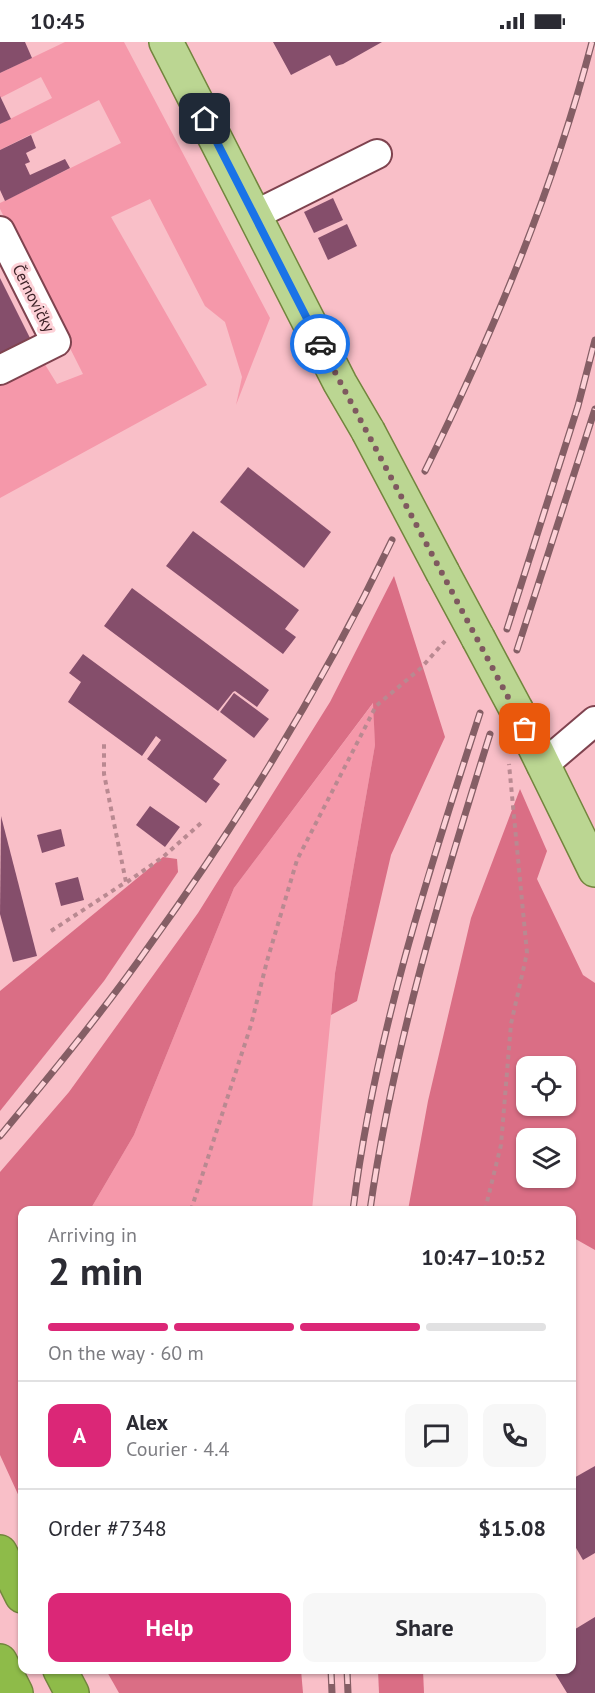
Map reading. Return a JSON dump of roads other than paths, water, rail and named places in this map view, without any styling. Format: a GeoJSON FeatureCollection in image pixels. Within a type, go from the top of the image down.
{"type":"FeatureCollection","features":[{"type":"Feature","properties":{"kind":"highway"},"geometry":{"type":"LineString","coordinates":[[0,1552],[18,1588]]}},
{"type":"Feature","properties":{"kind":"highway"},"geometry":{"type":"LineString","coordinates":[[0,1661],[16,1693]]}},
{"type":"Feature","properties":{"kind":"highway"},"geometry":{"type":"LineString","coordinates":[[62,1674],[72,1693]]}},
{"type":"Feature","properties":{"kind":"main road"},"geometry":{"type":"LineString","coordinates":[[166,42],[368,431],[517,711],[595,870]]}},
{"type":"Feature","properties":{"kind":"street"},"geometry":{"type":"LineString","coordinates":[[255,215],[377,154]]}},
{"type":"Feature","properties":{"kind":"street","name":"Černovičky"},"geometry":{"type":"LineString","coordinates":[[0,231],[56,342],[0,370]]}},
{"type":"Feature","properties":{"kind":"street"},"geometry":{"type":"LineString","coordinates":[[542,766],[595,721]]}},
{"type":"Feature","properties":{"kind":"railway"},"geometry":{"type":"LineString","coordinates":[[425,471],[474,367],[519,261],[559,152],[592,42]]}},
{"type":"Feature","properties":{"kind":"railway"},"geometry":{"type":"LineString","coordinates":[[507,629],[578,406],[595,340]]}},
{"type":"Feature","properties":{"kind":"railway"},"geometry":{"type":"LineString","coordinates":[[517,650],[595,409]]}},
{"type":"Feature","properties":{"kind":"railway"},"geometry":{"type":"LineString","coordinates":[[0,1136],[113,995],[216,849],[280,749],[366,593],[392,540]]}},
{"type":"Feature","properties":{"kind":"railway"},"geometry":{"type":"LineString","coordinates":[[354,1206],[362,1147],[388,1021],[422,897],[480,713]]}},
{"type":"Feature","properties":{"kind":"railway"},"geometry":{"type":"LineString","coordinates":[[371,1206],[405,1029],[437,910],[490,734]]}},
{"type":"Feature","properties":{"kind":"railway"},"geometry":{"type":"LineString","coordinates":[[331,1674],[332,1693]]}},
{"type":"Feature","properties":{"kind":"railway"},"geometry":{"type":"LineString","coordinates":[[347,1674],[348,1693]]}}]}
